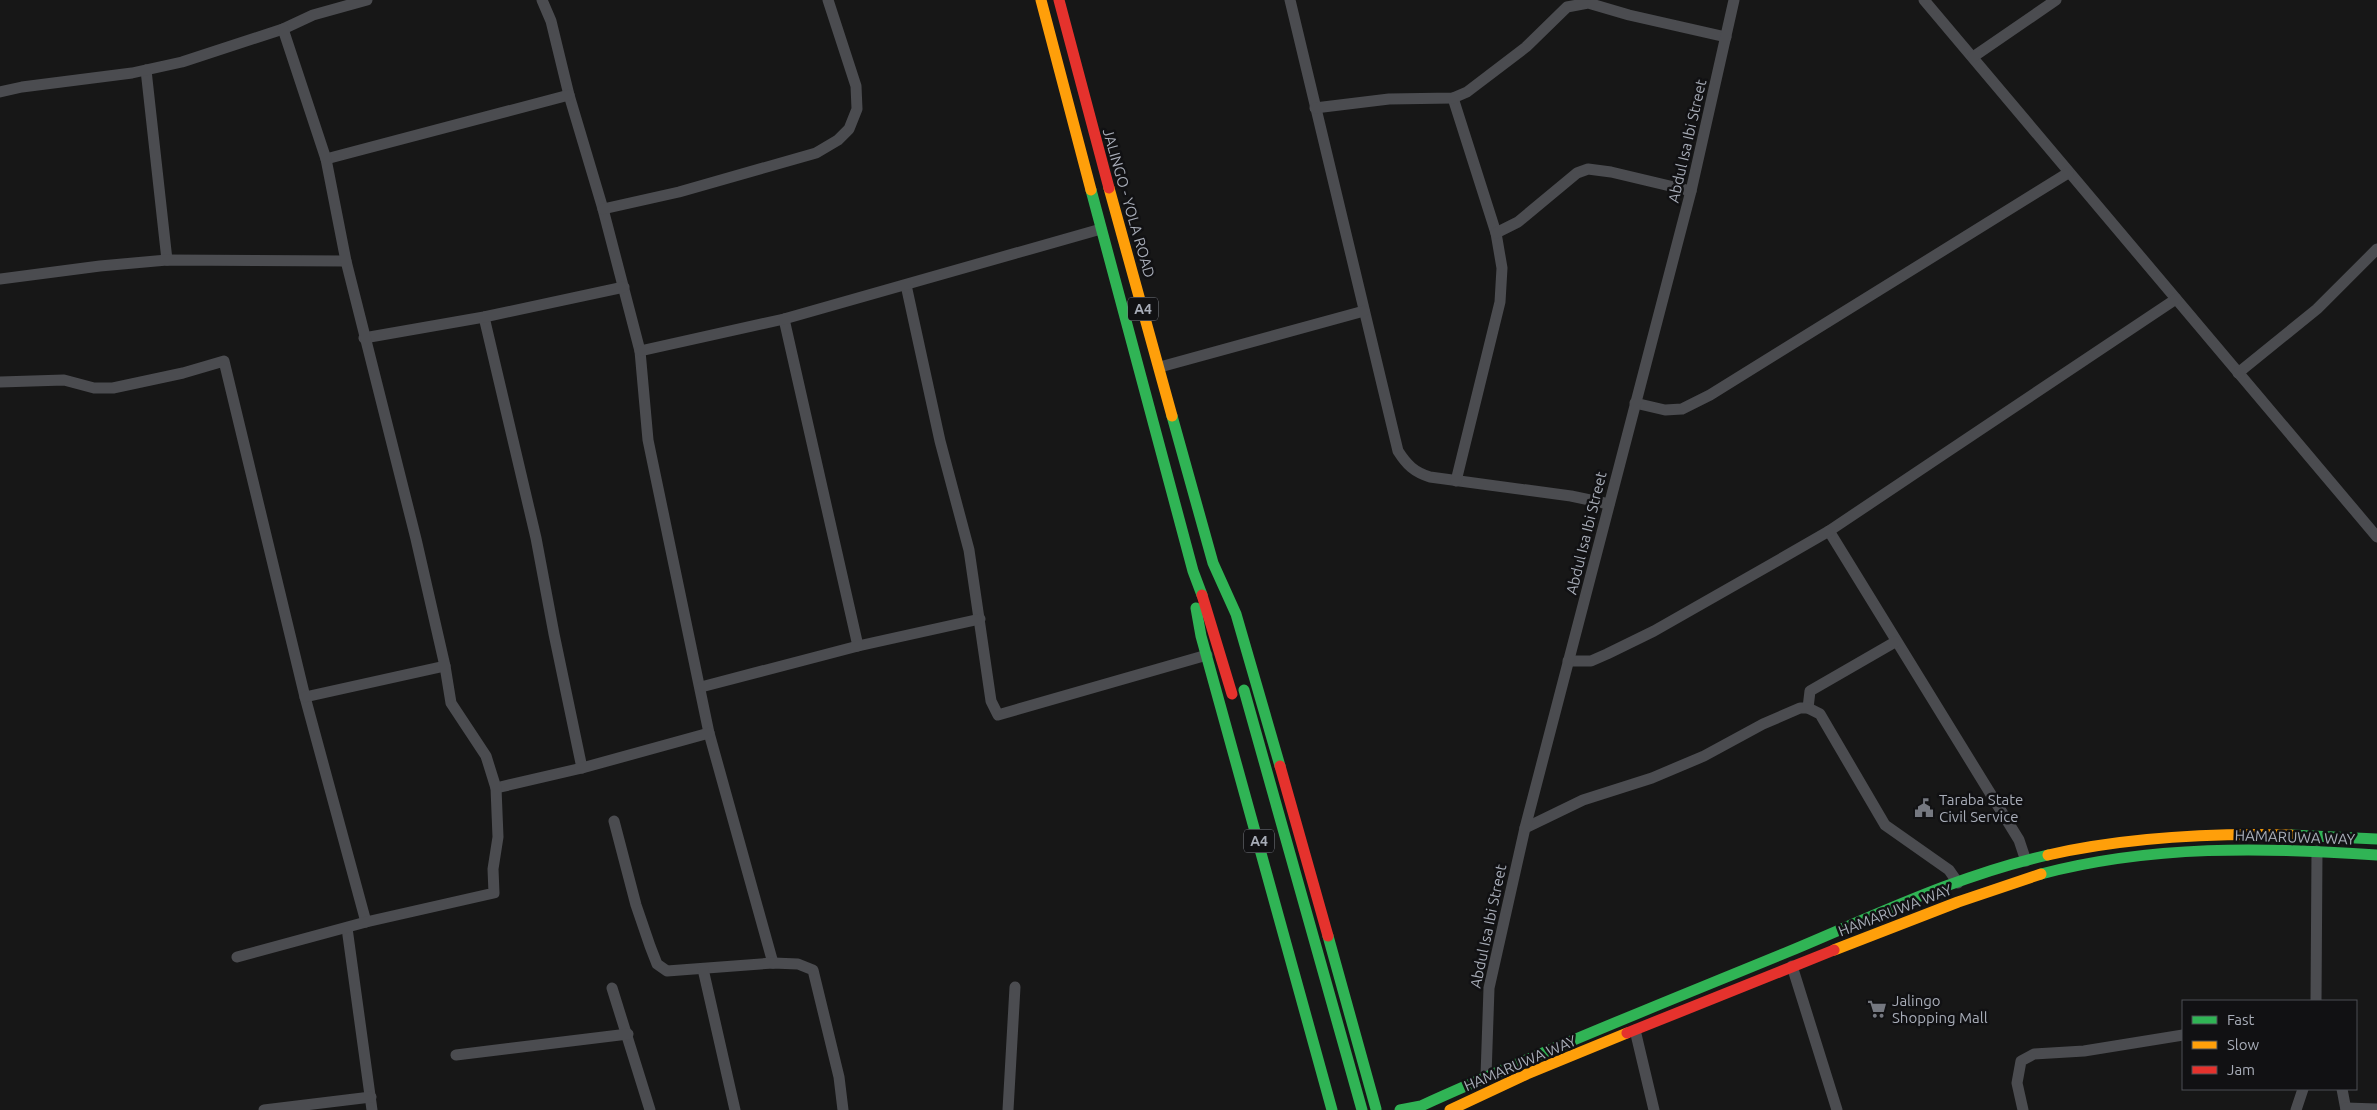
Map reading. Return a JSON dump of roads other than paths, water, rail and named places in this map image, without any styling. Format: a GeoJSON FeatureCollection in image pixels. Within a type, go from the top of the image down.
{"type":"FeatureCollection","features":[{"type":"Feature","properties":{"kind":"main road","name":"A4"},"geometry":{"type":"LineString","coordinates":[[1041,0],[1101,229],[1143,377],[1193,571],[1212,623],[1233,699]]}},
{"type":"Feature","properties":{"kind":"main road","name":"JALINGO - YOLA ROAD"},"geometry":{"type":"LineString","coordinates":[[1059,0],[1106,179],[1160,367],[1213,564],[1236,614],[1377,1109]]}},
{"type":"Feature","properties":{"kind":"main road","name":"A4"},"geometry":{"type":"LineString","coordinates":[[1213,564],[1228,628]]}},
{"type":"Feature","properties":{"kind":"main road","name":"A4"},"geometry":{"type":"LineString","coordinates":[[1193,571],[1195,603],[1207,655],[1332,1110]]}},
{"type":"Feature","properties":{"kind":"main road","name":"A4"},"geometry":{"type":"LineString","coordinates":[[1243,685],[1362,1110]]}},
{"type":"Feature","properties":{"kind":"main road"},"geometry":{"type":"LineString","coordinates":[[1400,1110],[1421,1106],[1574,1038],[1958,884],[2026,861],[2078,848],[2146,838],[2272,835],[2377,839]]}},
{"type":"Feature","properties":{"kind":"main road","name":"HAMARUWA WAY"},"geometry":{"type":"LineString","coordinates":[[1450,1110],[1635,1030],[1792,966],[1981,892],[2038,876],[2127,856],[2190,851],[2317,851],[2377,855]]}},
{"type":"Feature","properties":{"kind":"main road","name":"A4"},"geometry":{"type":"LineString","coordinates":[[1348,1110],[1362,1106],[1377,1109]]}},
{"type":"Feature","properties":{"kind":"street"},"geometry":{"type":"LineString","coordinates":[[0,92],[22,86],[146,70],[182,62],[283,29],[313,15],[367,0]]}},
{"type":"Feature","properties":{"kind":"street"},"geometry":{"type":"LineString","coordinates":[[542,0],[551,21],[569,95],[603,209],[640,351],[648,440],[701,687],[709,733],[773,963]]}},
{"type":"Feature","properties":{"kind":"street"},"geometry":{"type":"LineString","coordinates":[[603,209],[678,192],[816,153],[838,140],[849,129],[857,109],[856,86],[828,0]]}},
{"type":"Feature","properties":{"kind":"street"},"geometry":{"type":"LineString","coordinates":[[1290,0],[1398,451],[1405,463],[1416,472],[1456,481],[1571,496],[1609,504]]}},
{"type":"Feature","properties":{"kind":"street","name":"Abdul Isa Ibi Street"},"geometry":{"type":"LineString","coordinates":[[1486,1076],[1488,988],[1525,828],[1691,191],[1734,0]]}},
{"type":"Feature","properties":{"kind":"street"},"geometry":{"type":"LineString","coordinates":[[1924,0],[2377,537]]}},
{"type":"Feature","properties":{"kind":"street"},"geometry":{"type":"LineString","coordinates":[[1972,57],[2056,0]]}},
{"type":"Feature","properties":{"kind":"street"},"geometry":{"type":"LineString","coordinates":[[1315,108],[1389,100],[1453,98],[1468,92],[1526,47],[1567,7],[1588,3],[1629,15],[1726,37]]}},
{"type":"Feature","properties":{"kind":"street"},"geometry":{"type":"LineString","coordinates":[[237,957],[366,922],[494,893],[493,869],[498,837],[496,788],[486,756],[451,703],[445,666],[416,539],[346,261],[326,159],[283,29]]}},
{"type":"Feature","properties":{"kind":"street"},"geometry":{"type":"LineString","coordinates":[[146,70],[167,260]]}},
{"type":"Feature","properties":{"kind":"street"},"geometry":{"type":"LineString","coordinates":[[326,159],[569,95]]}},
{"type":"Feature","properties":{"kind":"street"},"geometry":{"type":"LineString","coordinates":[[1453,98],[1496,233],[1502,268],[1500,302],[1456,481]]}},
{"type":"Feature","properties":{"kind":"street"},"geometry":{"type":"LineString","coordinates":[[1496,233],[1518,222],[1577,173],[1588,169],[1611,172],[1691,191]]}},
{"type":"Feature","properties":{"kind":"street"},"geometry":{"type":"LineString","coordinates":[[1635,403],[1665,410],[1682,409],[1710,395],[2068,173]]}},
{"type":"Feature","properties":{"kind":"street"},"geometry":{"type":"LineString","coordinates":[[640,351],[784,319],[1101,229]]}},
{"type":"Feature","properties":{"kind":"street"},"geometry":{"type":"LineString","coordinates":[[2238,373],[2317,309],[2377,249]]}},
{"type":"Feature","properties":{"kind":"street"},"geometry":{"type":"LineString","coordinates":[[0,280],[100,266],[167,260],[346,261]]}},
{"type":"Feature","properties":{"kind":"street"},"geometry":{"type":"LineString","coordinates":[[906,285],[940,440],[969,550],[991,701],[998,714],[1207,655]]}},
{"type":"Feature","properties":{"kind":"street"},"geometry":{"type":"LineString","coordinates":[[364,338],[484,317],[624,287]]}},
{"type":"Feature","properties":{"kind":"street"},"geometry":{"type":"LineString","coordinates":[[1568,661],[1591,661],[1654,631],[1828,530],[2176,299]]}},
{"type":"Feature","properties":{"kind":"street"},"geometry":{"type":"LineString","coordinates":[[1160,367],[1364,311]]}},
{"type":"Feature","properties":{"kind":"street"},"geometry":{"type":"LineString","coordinates":[[484,317],[536,538],[582,768]]}},
{"type":"Feature","properties":{"kind":"street"},"geometry":{"type":"LineString","coordinates":[[784,319],[858,646]]}},
{"type":"Feature","properties":{"kind":"street"},"geometry":{"type":"LineString","coordinates":[[0,382],[64,380],[94,388],[113,388],[183,373],[224,360],[305,697],[366,922]]}},
{"type":"Feature","properties":{"kind":"street"},"geometry":{"type":"LineString","coordinates":[[1828,530],[2019,840],[2026,861]]}},
{"type":"Feature","properties":{"kind":"street"},"geometry":{"type":"LineString","coordinates":[[701,687],[858,646],[980,619]]}},
{"type":"Feature","properties":{"kind":"street"},"geometry":{"type":"LineString","coordinates":[[1808,708],[1810,691],[1896,642]]}},
{"type":"Feature","properties":{"kind":"street"},"geometry":{"type":"LineString","coordinates":[[305,697],[445,666]]}},
{"type":"Feature","properties":{"kind":"street"},"geometry":{"type":"LineString","coordinates":[[1525,828],[1584,800],[1652,778],[1695,760],[1763,724],[1800,708],[1808,708],[1820,714],[1886,825],[1949,870],[1958,884]]}},
{"type":"Feature","properties":{"kind":"street"},"geometry":{"type":"LineString","coordinates":[[496,788],[582,768],[709,733]]}},
{"type":"Feature","properties":{"kind":"street"},"geometry":{"type":"LineString","coordinates":[[614,821],[636,905],[657,964],[668,971],[773,963],[798,964],[813,970],[839,1077],[843,1110]]}},
{"type":"Feature","properties":{"kind":"street"},"geometry":{"type":"LineString","coordinates":[[2316,1000],[2317,851]]}},
{"type":"Feature","properties":{"kind":"street"},"geometry":{"type":"LineString","coordinates":[[347,928],[372,1110]]}},
{"type":"Feature","properties":{"kind":"street"},"geometry":{"type":"LineString","coordinates":[[1792,966],[1837,1110]]}},
{"type":"Feature","properties":{"kind":"street"},"geometry":{"type":"LineString","coordinates":[[703,969],[735,1110]]}},
{"type":"Feature","properties":{"kind":"street"},"geometry":{"type":"LineString","coordinates":[[1008,1110],[1015,987]]}},
{"type":"Feature","properties":{"kind":"street"},"geometry":{"type":"LineString","coordinates":[[612,988],[628,1034],[650,1110]]}},
{"type":"Feature","properties":{"kind":"street"},"geometry":{"type":"LineString","coordinates":[[1635,1030],[1654,1110]]}},
{"type":"Feature","properties":{"kind":"street"},"geometry":{"type":"LineString","coordinates":[[456,1055],[628,1034]]}},
{"type":"Feature","properties":{"kind":"street"},"geometry":{"type":"LineString","coordinates":[[2023,1110],[2017,1082],[2018,1075],[2021,1061],[2034,1054],[2084,1051],[2182,1034]]}},
{"type":"Feature","properties":{"kind":"street"},"geometry":{"type":"LineString","coordinates":[[2296,1110],[2304,1090]]}},
{"type":"Feature","properties":{"kind":"street"},"geometry":{"type":"LineString","coordinates":[[2342,1090],[2346,1109],[2377,1109]]}},
{"type":"Feature","properties":{"kind":"street"},"geometry":{"type":"LineString","coordinates":[[264,1110],[371,1097]]}},
{"type":"Feature","properties":{"kind":"place","name":"Taraba State Civil Service"},"geometry":{"type":"Point","coordinates":[1924,808]}},
{"type":"Feature","properties":{"kind":"place","name":"Jalingo Shopping Mall"},"geometry":{"type":"Point","coordinates":[1877,1009]}}]}
